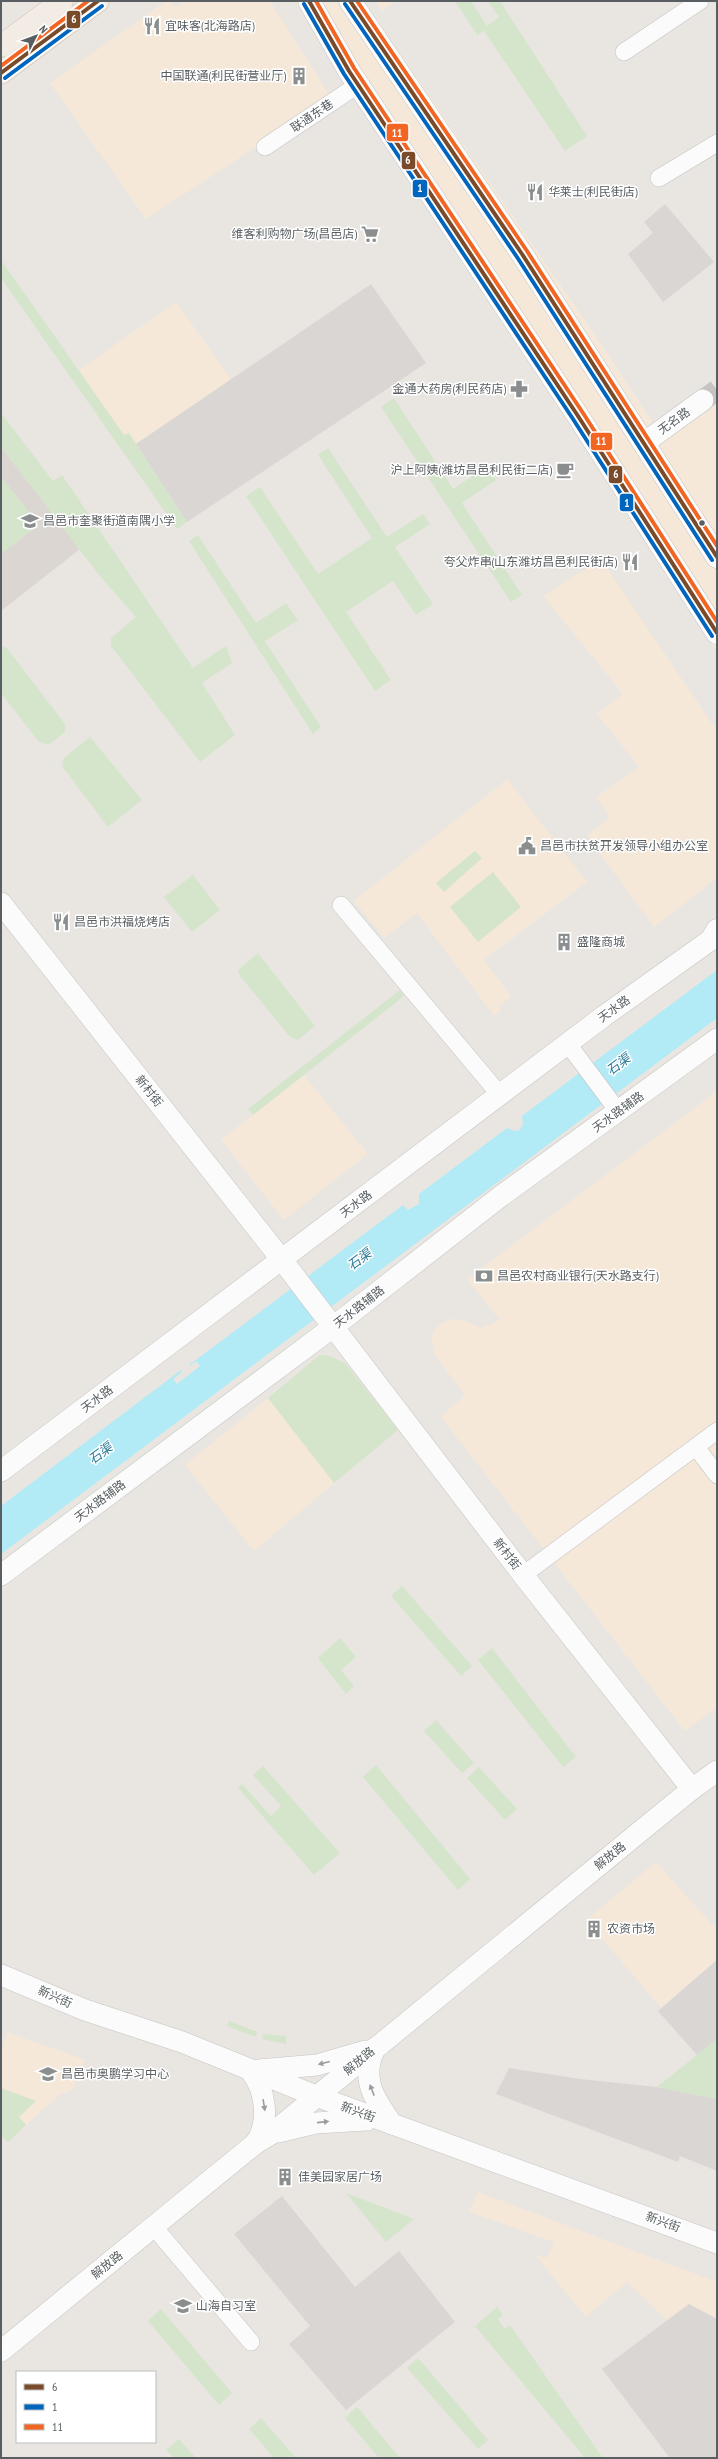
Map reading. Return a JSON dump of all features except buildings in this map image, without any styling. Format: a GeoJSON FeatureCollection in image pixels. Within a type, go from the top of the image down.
{"type":"FeatureCollection","features":[{"type":"Feature","properties":{"kind":"main road"},"geometry":{"type":"LineString","coordinates":[[1,46],[62,1]]}},
{"type":"Feature","properties":{"kind":"main road"},"geometry":{"type":"LineString","coordinates":[[1,73],[98,1]]}},
{"type":"Feature","properties":{"kind":"main road"},"geometry":{"type":"LineString","coordinates":[[309,1],[359,84],[574,410],[717,633]]}},
{"type":"Feature","properties":{"kind":"main road"},"geometry":{"type":"LineString","coordinates":[[350,1],[522,254],[717,557]]}},
{"type":"Feature","properties":{"kind":"street"},"geometry":{"type":"LineString","coordinates":[[624,52],[700,1]]}},
{"type":"Feature","properties":{"kind":"street","name":"联通东巷"},"geometry":{"type":"LineString","coordinates":[[265,147],[359,84]]}},
{"type":"Feature","properties":{"kind":"street"},"geometry":{"type":"LineString","coordinates":[[659,178],[717,143]]}},
{"type":"Feature","properties":{"kind":"street","name":"无名路"},"geometry":{"type":"LineString","coordinates":[[644,443],[704,400]]}},
{"type":"Feature","properties":{"kind":"street","name":"新村街"},"geometry":{"type":"LineString","coordinates":[[1,903],[282,1260],[295,1279],[523,1575],[692,1789]]}},
{"type":"Feature","properties":{"kind":"street"},"geometry":{"type":"LineString","coordinates":[[341,905],[500,1095]]}},
{"type":"Feature","properties":{"kind":"street","name":"天水路"},"geometry":{"type":"LineString","coordinates":[[1,1471],[715,935]]}},
{"type":"Feature","properties":{"kind":"street","name":"天水路辅路"},"geometry":{"type":"LineString","coordinates":[[1,1575],[328,1322],[717,1039]]}},
{"type":"Feature","properties":{"kind":"street"},"geometry":{"type":"LineString","coordinates":[[568,1044],[612,1103]]}},
{"type":"Feature","properties":{"kind":"street"},"geometry":{"type":"LineString","coordinates":[[523,1575],[717,1431]]}},
{"type":"Feature","properties":{"kind":"street"},"geometry":{"type":"LineString","coordinates":[[696,1448],[717,1475]]}},
{"type":"Feature","properties":{"kind":"street","name":"解放路"},"geometry":{"type":"LineString","coordinates":[[1,2351],[692,1789],[717,1771]]}},
{"type":"Feature","properties":{"kind":"street","name":"新兴街"},"geometry":{"type":"LineString","coordinates":[[1,1975],[85,2010],[182,2042],[316,2096],[717,2243]]}},
{"type":"Feature","properties":{"kind":"street"},"geometry":{"type":"LineString","coordinates":[[250,2070],[293,2068],[317,2065],[375,2048]]}},
{"type":"Feature","properties":{"kind":"street"},"geometry":{"type":"LineString","coordinates":[[250,2070],[260,2084],[265,2111],[263,2132],[264,2138],[316,2123],[351,2120],[387,2122],[368,2080],[368,2062],[375,2048]]}},
{"type":"Feature","properties":{"kind":"street"},"geometry":{"type":"LineString","coordinates":[[154,2227],[251,2342]]}},
{"type":"Feature","properties":{"kind":"shaded area"},"geometry":{"type":"Polygon","coordinates":[[[166,1],[170,1],[175,8],[185,1],[270,1],[331,98],[146,219],[50,83],[166,1]]]}},
{"type":"Feature","properties":{"kind":"shaded area"},"geometry":{"type":"Polygon","coordinates":[[[295,1],[364,1],[586,322],[665,441],[717,404],[717,651],[295,1]]]}},
{"type":"Feature","properties":{"kind":"shaded area"},"geometry":{"type":"Polygon","coordinates":[[[375,1],[396,1],[382,11],[375,1]]]}},
{"type":"Feature","properties":{"kind":"shaded area"},"geometry":{"type":"Polygon","coordinates":[[[665,204],[714,262],[663,302],[628,254],[653,233],[644,222],[665,204]]]}},
{"type":"Feature","properties":{"kind":"shaded area"},"geometry":{"type":"Polygon","coordinates":[[[371,284],[426,363],[187,522],[136,444],[371,284]]]}},
{"type":"Feature","properties":{"kind":"shaded area"},"geometry":{"type":"Polygon","coordinates":[[[176,302],[232,380],[136,444],[124,436],[79,370],[176,302]]]}},
{"type":"Feature","properties":{"kind":"shaded area","name":"昌邑市奎聚街道南隅小学"},"geometry":{"type":"Polygon","coordinates":[[[1,447],[80,549],[1,611],[1,447]]]}},
{"type":"Feature","properties":{"kind":"shaded area"},"geometry":{"type":"Polygon","coordinates":[[[601,559],[717,731],[717,878],[654,927],[587,836],[610,817],[596,797],[639,767],[597,714],[623,694],[543,596],[601,559]]]}},
{"type":"Feature","properties":{"kind":"shaded area"},"geometry":{"type":"Polygon","coordinates":[[[507,779],[587,882],[484,960],[511,996],[499,1006],[501,1010],[494,1016],[417,913],[384,938],[354,901],[507,779]]]}},
{"type":"Feature","properties":{"kind":"shaded area"},"geometry":{"type":"Polygon","coordinates":[[[304,1075],[368,1154],[284,1220],[221,1140],[304,1075]]]}},
{"type":"Feature","properties":{"kind":"shaded area"},"geometry":{"type":"Polygon","coordinates":[[[717,1091],[717,1707],[685,1731],[441,1417],[465,1395],[434,1354],[432,1340],[434,1330],[442,1323],[452,1319],[466,1321],[481,1328],[500,1320],[467,1279],[717,1091]]]}},
{"type":"Feature","properties":{"kind":"shaded area"},"geometry":{"type":"Polygon","coordinates":[[[268,1398],[334,1483],[254,1551],[185,1465],[268,1398]]]}},
{"type":"Feature","properties":{"kind":"shaded area"},"geometry":{"type":"Polygon","coordinates":[[[656,1862],[717,1930],[717,1960],[661,2008],[586,1920],[656,1862]]]}},
{"type":"Feature","properties":{"kind":"shaded area"},"geometry":{"type":"Polygon","coordinates":[[[717,1960],[717,2039],[697,2055],[658,2011],[717,1960]]]}},
{"type":"Feature","properties":{"kind":"shaded area"},"geometry":{"type":"Polygon","coordinates":[[[7,2032],[85,2060],[73,2090],[59,2095],[8,2142],[1,2135],[1,2050],[7,2032]]]}},
{"type":"Feature","properties":{"kind":"shaded area"},"geometry":{"type":"Polygon","coordinates":[[[509,2068],[580,2079],[657,2087],[717,2099],[717,2171],[680,2156],[678,2162],[496,2094],[509,2068]]]}},
{"type":"Feature","properties":{"kind":"shaded area"},"geometry":{"type":"Polygon","coordinates":[[[478,2192],[717,2282],[717,2319],[689,2304],[667,2320],[627,2282],[586,2317],[535,2255],[547,2258],[554,2242],[469,2212],[478,2192]]]}},
{"type":"Feature","properties":{"kind":"shaded area"},"geometry":{"type":"Polygon","coordinates":[[[282,2196],[355,2287],[399,2251],[455,2322],[346,2410],[289,2344],[310,2326],[234,2234],[282,2196]]]}},
{"type":"Feature","properties":{"kind":"shaded area"},"geometry":{"type":"Polygon","coordinates":[[[689,2304],[717,2319],[716,2458],[670,2458],[602,2369],[689,2304]]]}},
{"type":"Feature","properties":{"kind":"green space"},"geometry":{"type":"Polygon","coordinates":[[[455,1],[471,1],[487,26],[499,17],[488,1],[500,1],[587,136],[565,151],[484,31],[477,35],[455,1]]]}},
{"type":"Feature","properties":{"kind":"green space"},"geometry":{"type":"Polygon","coordinates":[[[1,260],[124,435],[129,433],[187,522],[177,529],[1,278],[1,260]]]}},
{"type":"Feature","properties":{"kind":"green space"},"geometry":{"type":"Polygon","coordinates":[[[394,398],[453,489],[488,466],[496,480],[462,503],[522,595],[511,602],[381,407],[394,398]]]}},
{"type":"Feature","properties":{"kind":"green space"},"geometry":{"type":"Polygon","coordinates":[[[1,413],[53,481],[62,475],[193,668],[226,646],[232,663],[202,683],[235,735],[200,762],[111,646],[111,638],[136,617],[99,575],[1,447],[1,413]]]}},
{"type":"Feature","properties":{"kind":"green space"},"geometry":{"type":"Polygon","coordinates":[[[328,448],[387,537],[423,514],[430,524],[395,547],[433,604],[416,615],[393,581],[346,612],[391,680],[375,691],[246,496],[260,487],[318,574],[372,538],[318,455],[328,448]]]}},
{"type":"Feature","properties":{"kind":"green space"},"geometry":{"type":"Polygon","coordinates":[[[1,476],[39,525],[1,554],[1,476]]]}},
{"type":"Feature","properties":{"kind":"green space"},"geometry":{"type":"Polygon","coordinates":[[[198,535],[256,623],[286,603],[298,620],[265,641],[321,727],[313,734],[189,541],[198,535]]]}},
{"type":"Feature","properties":{"kind":"green space"},"geometry":{"type":"Polygon","coordinates":[[[1,646],[6,647],[65,724],[65,732],[48,745],[39,742],[1,693],[1,646]]]}},
{"type":"Feature","properties":{"kind":"green space"},"geometry":{"type":"Polygon","coordinates":[[[90,737],[142,800],[108,827],[62,766],[64,758],[90,737]]]}},
{"type":"Feature","properties":{"kind":"green space"},"geometry":{"type":"Polygon","coordinates":[[[475,851],[482,858],[444,892],[436,883],[475,851]]]}},
{"type":"Feature","properties":{"kind":"green space"},"geometry":{"type":"Polygon","coordinates":[[[493,872],[521,907],[478,942],[450,907],[493,872]]]}},
{"type":"Feature","properties":{"kind":"green space"},"geometry":{"type":"Polygon","coordinates":[[[193,875],[220,910],[192,932],[164,897],[193,875]]]}},
{"type":"Feature","properties":{"kind":"green space"},"geometry":{"type":"Polygon","coordinates":[[[258,953],[315,1026],[298,1040],[290,1037],[240,976],[238,970],[258,953]]]}},
{"type":"Feature","properties":{"kind":"green space"},"geometry":{"type":"Polygon","coordinates":[[[400,990],[404,996],[253,1115],[248,1109],[400,990]]]}},
{"type":"Feature","properties":{"kind":"green space"},"geometry":{"type":"Polygon","coordinates":[[[320,1355],[330,1356],[345,1363],[398,1430],[334,1483],[268,1398],[320,1355]]]}},
{"type":"Feature","properties":{"kind":"green space"},"geometry":{"type":"Polygon","coordinates":[[[402,1586],[472,1666],[461,1676],[391,1596],[402,1586]]]}},
{"type":"Feature","properties":{"kind":"green space"},"geometry":{"type":"Polygon","coordinates":[[[340,1638],[356,1657],[341,1670],[354,1686],[346,1694],[318,1658],[340,1638]]]}},
{"type":"Feature","properties":{"kind":"green space"},"geometry":{"type":"Polygon","coordinates":[[[492,1648],[576,1757],[563,1767],[478,1660],[492,1648]]]}},
{"type":"Feature","properties":{"kind":"green space"},"geometry":{"type":"Polygon","coordinates":[[[436,1720],[474,1763],[462,1773],[424,1731],[436,1720]]]}},
{"type":"Feature","properties":{"kind":"green space"},"geometry":{"type":"Polygon","coordinates":[[[376,1765],[470,1879],[458,1890],[363,1777],[376,1765]]]}},
{"type":"Feature","properties":{"kind":"green space"},"geometry":{"type":"Polygon","coordinates":[[[263,1766],[340,1853],[314,1875],[238,1788],[242,1784],[271,1816],[281,1806],[253,1775],[263,1766]]]}},
{"type":"Feature","properties":{"kind":"green space"},"geometry":{"type":"Polygon","coordinates":[[[479,1767],[517,1809],[505,1820],[467,1778],[479,1767]]]}},
{"type":"Feature","properties":{"kind":"green space"},"geometry":{"type":"Polygon","coordinates":[[[229,2021],[257,2032],[256,2037],[227,2026],[229,2021]]]}},
{"type":"Feature","properties":{"kind":"green space"},"geometry":{"type":"Polygon","coordinates":[[[263,2034],[286,2036],[286,2044],[262,2039],[263,2034]]]}},
{"type":"Feature","properties":{"kind":"green space"},"geometry":{"type":"Polygon","coordinates":[[[717,2039],[717,2099],[657,2087],[717,2039]]]}},
{"type":"Feature","properties":{"kind":"green space"},"geometry":{"type":"Polygon","coordinates":[[[1,2088],[36,2101],[19,2117],[26,2125],[8,2142],[1,2135],[1,2088]]]}},
{"type":"Feature","properties":{"kind":"green space"},"geometry":{"type":"Polygon","coordinates":[[[346,2193],[414,2219],[386,2242],[346,2193]]]}},
{"type":"Feature","properties":{"kind":"green space"},"geometry":{"type":"Polygon","coordinates":[[[497,2307],[503,2315],[498,2319],[505,2329],[510,2325],[603,2458],[585,2458],[475,2326],[497,2307]]]}},
{"type":"Feature","properties":{"kind":"green space"},"geometry":{"type":"Polygon","coordinates":[[[161,2309],[232,2393],[219,2405],[148,2321],[161,2309]]]}},
{"type":"Feature","properties":{"kind":"green space"},"geometry":{"type":"Polygon","coordinates":[[[418,2358],[488,2440],[478,2449],[407,2368],[418,2358]]]}},
{"type":"Feature","properties":{"kind":"green space"},"geometry":{"type":"Polygon","coordinates":[[[357,2407],[400,2458],[379,2458],[345,2418],[357,2407]]]}},
{"type":"Feature","properties":{"kind":"green space"},"geometry":{"type":"Polygon","coordinates":[[[261,2418],[296,2458],[274,2458],[249,2429],[261,2418]]]}},
{"type":"Feature","properties":{"kind":"green space"},"geometry":{"type":"Polygon","coordinates":[[[179,2439],[196,2458],[174,2458],[166,2450],[179,2439]]]}},
{"type":"Feature","properties":{"kind":"water","name":"石渠"},"geometry":{"type":"Polygon","coordinates":[[[717,970],[717,1018],[1,1554],[1,1506],[181,1370],[182,1372],[173,1379],[177,1384],[200,1366],[196,1361],[190,1366],[189,1365],[403,1205],[408,1210],[419,1204],[419,1194],[507,1128],[515,1131],[520,1130],[523,1124],[522,1116],[717,970]]]}},
{"type":"Feature","properties":{"kind":"tunnel"},"geometry":{"type":"LineString","coordinates":[[703,400],[717,390]]}},
{"type":"Feature","properties":{"kind":"transit line","name":"11"},"geometry":{"type":"LineString","coordinates":[[1,66],[88,1]]}},
{"type":"Feature","properties":{"kind":"transit line","name":"6"},"geometry":{"type":"LineString","coordinates":[[1,73],[98,1]]}},
{"type":"Feature","properties":{"kind":"transit line","name":"6"},"geometry":{"type":"LineString","coordinates":[[309,1],[349,71],[578,416],[717,633]]}},
{"type":"Feature","properties":{"kind":"transit line","name":"11"},"geometry":{"type":"LineString","coordinates":[[316,1],[354,68],[583,413],[717,622]]}},
{"type":"Feature","properties":{"kind":"transit line","name":"6"},"geometry":{"type":"LineString","coordinates":[[350,1],[522,254],[717,557]]}},
{"type":"Feature","properties":{"kind":"transit line","name":"11"},"geometry":{"type":"LineString","coordinates":[[357,1],[527,251],[717,546]]}},
{"type":"Feature","properties":{"kind":"transit line","name":"1"},"geometry":{"type":"LineString","coordinates":[[304,4],[344,74],[573,419],[712,636]]}},
{"type":"Feature","properties":{"kind":"transit line","name":"1"},"geometry":{"type":"LineString","coordinates":[[345,4],[517,257],[712,560]]}},
{"type":"Feature","properties":{"kind":"transit line","name":"1"},"geometry":{"type":"LineString","coordinates":[[5,78],[102,6]]}},
{"type":"Feature","properties":{"kind":"place","name":"宜味客(北海路店)"},"geometry":{"type":"Point","coordinates":[152,26]}},
{"type":"Feature","properties":{"kind":"place","name":"中国联通(利民街营业厅)"},"geometry":{"type":"Point","coordinates":[299,76]}},
{"type":"Feature","properties":{"kind":"place","name":"华莱士(利民街店)"},"geometry":{"type":"Point","coordinates":[535,192]}},
{"type":"Feature","properties":{"kind":"place","name":"维客利购物广场(昌邑店)"},"geometry":{"type":"Point","coordinates":[370,234]}},
{"type":"Feature","properties":{"kind":"place","name":"金通大药房(利民药店)"},"geometry":{"type":"Point","coordinates":[519,389]}},
{"type":"Feature","properties":{"kind":"place","name":"沪上阿姨(潍坊昌邑利民街二店)"},"geometry":{"type":"Point","coordinates":[565,470]}},
{"type":"Feature","properties":{"kind":"place","name":"昌邑市奎聚街道南隅小学"},"geometry":{"type":"Point","coordinates":[30,521]}},
{"type":"Feature","properties":{"kind":"place","name":"夸父炸串(山东潍坊昌邑利民街店)"},"geometry":{"type":"Point","coordinates":[630,562]}},
{"type":"Feature","properties":{"kind":"place","name":"昌邑市扶贫开发领导小组办公室"},"geometry":{"type":"Point","coordinates":[527,846]}},
{"type":"Feature","properties":{"kind":"place","name":"昌邑市洪福烧烤店"},"geometry":{"type":"Point","coordinates":[61,922]}},
{"type":"Feature","properties":{"kind":"place","name":"盛隆商城"},"geometry":{"type":"Point","coordinates":[564,942]}},
{"type":"Feature","properties":{"kind":"place","name":"昌邑农村商业银行(天水路支行)"},"geometry":{"type":"Point","coordinates":[484,1276]}},
{"type":"Feature","properties":{"kind":"place","name":"农资市场"},"geometry":{"type":"Point","coordinates":[594,1929]}},
{"type":"Feature","properties":{"kind":"place","name":"昌邑市奥鹏学习中心"},"geometry":{"type":"Point","coordinates":[48,2074]}},
{"type":"Feature","properties":{"kind":"place","name":"佳美园家居广场"},"geometry":{"type":"Point","coordinates":[285,2177]}},
{"type":"Feature","properties":{"kind":"place","name":"山海自习室"},"geometry":{"type":"Point","coordinates":[183,2306]}}]}
